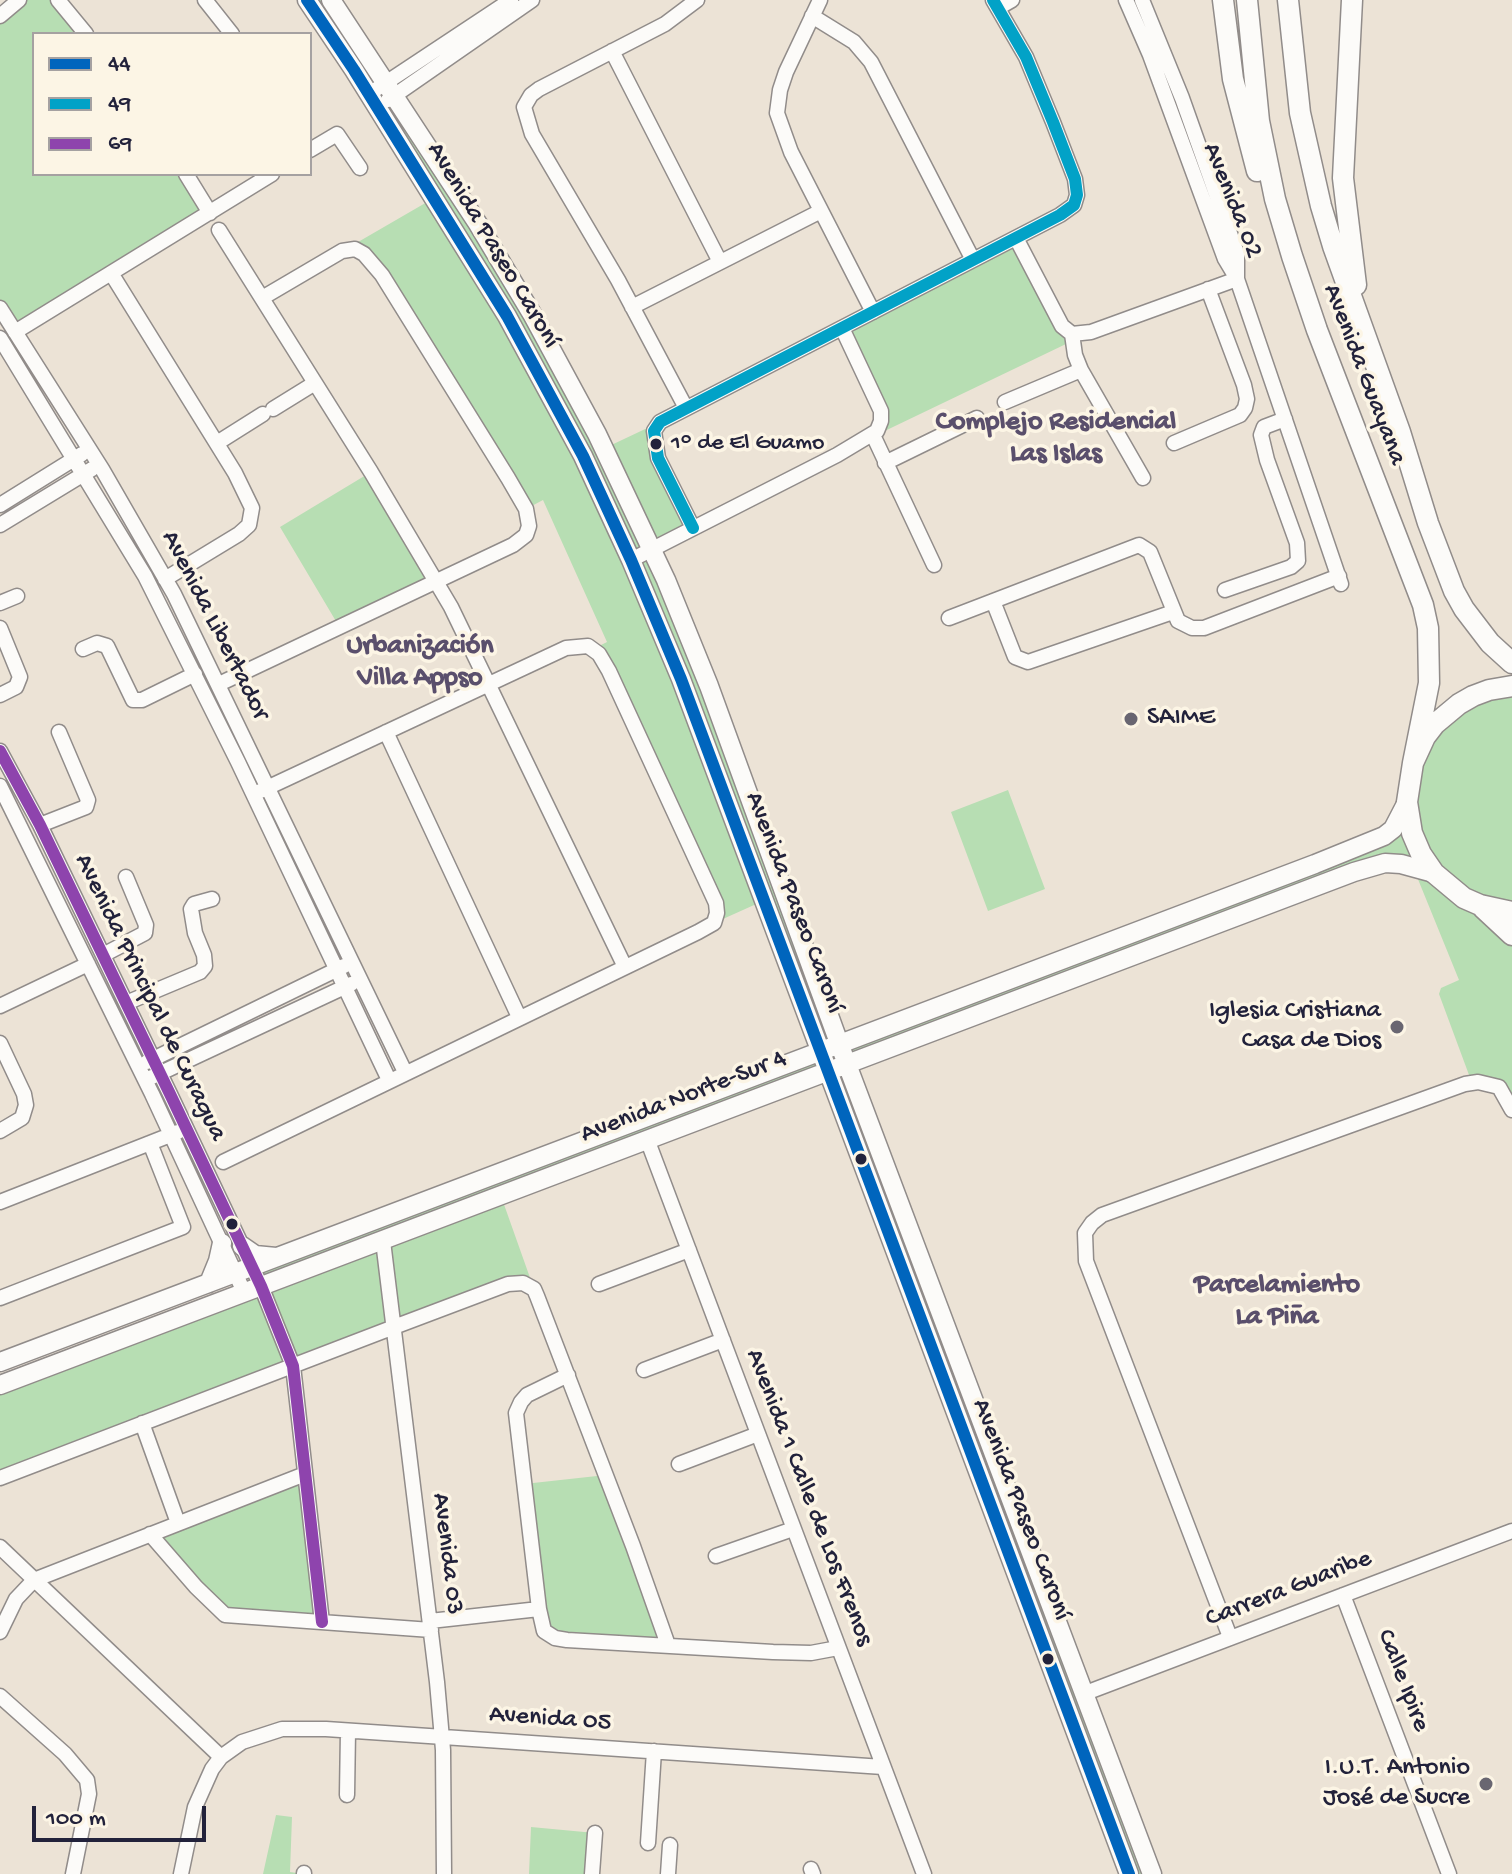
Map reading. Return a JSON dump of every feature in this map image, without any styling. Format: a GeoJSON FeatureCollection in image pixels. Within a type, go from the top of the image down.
{"type":"FeatureCollection","features":[{"type":"Feature","properties":{"kind":"main road"},"geometry":{"type":"LineString","coordinates":[[1223,0],[1233,79],[1242,119],[1255,165],[1292,256]]}},
{"type":"Feature","properties":{"kind":"main road","name":"Avenida Guayana"},"geometry":{"type":"LineString","coordinates":[[1247,0],[1259,121],[1272,187],[1292,256],[1343,399],[1423,605],[1431,646],[1431,665],[1407,802]]}},
{"type":"Feature","properties":{"kind":"main road","name":"Avenida Guayana"},"geometry":{"type":"LineString","coordinates":[[1288,0],[1293,66],[1304,137],[1325,219],[1454,591],[1490,643],[1512,663]]}},
{"type":"Feature","properties":{"kind":"main road"},"geometry":{"type":"LineString","coordinates":[[1352,0],[1343,178],[1351,253],[1365,336]]}},
{"type":"Feature","properties":{"kind":"main road"},"geometry":{"type":"LineString","coordinates":[[1413,763],[1425,737],[1446,713],[1473,696],[1512,686]]}},
{"type":"Feature","properties":{"kind":"main road"},"geometry":{"type":"LineString","coordinates":[[1407,802],[1412,833],[1434,873],[1447,885],[1480,905],[1512,935]]}},
{"type":"Feature","properties":{"kind":"main road"},"geometry":{"type":"LineString","coordinates":[[1480,905],[1512,912]]}},
{"type":"Feature","properties":{"kind":"street"},"geometry":{"type":"LineString","coordinates":[[0,16],[19,0]]}},
{"type":"Feature","properties":{"kind":"street"},"geometry":{"type":"LineString","coordinates":[[58,0],[84,32]]}},
{"type":"Feature","properties":{"kind":"street"},"geometry":{"type":"LineString","coordinates":[[205,0],[230,32]]}},
{"type":"Feature","properties":{"kind":"street","name":"Avenida Paseo Caroní"},"geometry":{"type":"LineString","coordinates":[[307,0],[507,316],[583,456],[631,560],[681,679],[1129,1874]]}},
{"type":"Feature","properties":{"kind":"street","name":"Avenida Paseo Caroní"},"geometry":{"type":"LineString","coordinates":[[331,0],[478,224],[532,314],[597,434],[652,550],[709,686],[854,1084],[1152,1874]]}},
{"type":"Feature","properties":{"kind":"street"},"geometry":{"type":"LineString","coordinates":[[390,90],[511,0]]}},
{"type":"Feature","properties":{"kind":"street"},"geometry":{"type":"LineString","coordinates":[[373,101],[532,0]]}},
{"type":"Feature","properties":{"kind":"street"},"geometry":{"type":"LineString","coordinates":[[686,408],[632,307],[532,134],[524,113],[526,101],[539,89],[665,24],[697,0]]}},
{"type":"Feature","properties":{"kind":"street"},"geometry":{"type":"LineString","coordinates":[[820,0],[783,81],[777,113],[783,136],[873,312]]}},
{"type":"Feature","properties":{"kind":"street"},"geometry":{"type":"LineString","coordinates":[[693,528],[663,470],[654,437],[660,422],[1068,211],[1076,201],[1077,189],[1038,85],[995,4],[1012,0]]}},
{"type":"Feature","properties":{"kind":"street","name":"Avenida 02"},"geometry":{"type":"LineString","coordinates":[[1126,0],[1150,55],[1225,259],[1237,279]]}},
{"type":"Feature","properties":{"kind":"street","name":"Avenida 02"},"geometry":{"type":"LineString","coordinates":[[1142,0],[1233,241],[1237,253],[1237,279]]}},
{"type":"Feature","properties":{"kind":"street"},"geometry":{"type":"LineString","coordinates":[[812,16],[854,42],[871,62],[973,260]]}},
{"type":"Feature","properties":{"kind":"street"},"geometry":{"type":"LineString","coordinates":[[612,51],[720,262]]}},
{"type":"Feature","properties":{"kind":"street"},"geometry":{"type":"LineString","coordinates":[[312,149],[337,134],[360,168]]}},
{"type":"Feature","properties":{"kind":"street"},"geometry":{"type":"LineString","coordinates":[[187,176],[210,213]]}},
{"type":"Feature","properties":{"kind":"street"},"geometry":{"type":"LineString","coordinates":[[15,332],[269,176]]}},
{"type":"Feature","properties":{"kind":"street"},"geometry":{"type":"LineString","coordinates":[[632,307],[821,211]]}},
{"type":"Feature","properties":{"kind":"street"},"geometry":{"type":"LineString","coordinates":[[219,230],[437,582],[625,967]]}},
{"type":"Feature","properties":{"kind":"street"},"geometry":{"type":"LineString","coordinates":[[1016,238],[1062,326],[1072,334],[1081,370],[1143,478]]}},
{"type":"Feature","properties":{"kind":"street"},"geometry":{"type":"LineString","coordinates":[[219,684],[437,582],[513,545],[526,535],[528,515],[508,478],[382,275],[364,254],[355,249],[342,251],[262,298]]}},
{"type":"Feature","properties":{"kind":"street"},"geometry":{"type":"LineString","coordinates":[[111,273],[252,503],[252,519],[239,534],[165,579]]}},
{"type":"Feature","properties":{"kind":"street"},"geometry":{"type":"LineString","coordinates":[[949,618],[1139,545],[1150,552],[1173,612],[1185,626],[1204,628],[1340,580],[1237,279],[1091,332],[1072,334]]}},
{"type":"Feature","properties":{"kind":"street"},"geometry":{"type":"LineString","coordinates":[[1174,443],[1240,415],[1247,399],[1208,289]]}},
{"type":"Feature","properties":{"kind":"street","name":"Avenida Libertador"},"geometry":{"type":"LineString","coordinates":[[0,308],[99,464],[165,579],[219,684],[405,1072]]}},
{"type":"Feature","properties":{"kind":"street"},"geometry":{"type":"LineString","coordinates":[[631,560],[873,435],[880,426],[881,411],[842,328]]}},
{"type":"Feature","properties":{"kind":"street","name":"Avenida Libertador"},"geometry":{"type":"LineString","coordinates":[[0,338],[145,576],[254,794],[389,1080]]}},
{"type":"Feature","properties":{"kind":"street"},"geometry":{"type":"LineString","coordinates":[[1005,402],[1081,370]]}},
{"type":"Feature","properties":{"kind":"street"},"geometry":{"type":"LineString","coordinates":[[217,443],[315,383]]}},
{"type":"Feature","properties":{"kind":"street"},"geometry":{"type":"LineString","coordinates":[[885,463],[977,418]]}},
{"type":"Feature","properties":{"kind":"street"},"geometry":{"type":"LineString","coordinates":[[1225,590],[1291,567],[1298,561],[1297,543],[1261,435],[1264,427],[1285,419]]}},
{"type":"Feature","properties":{"kind":"street"},"geometry":{"type":"LineString","coordinates":[[873,435],[934,565]]}},
{"type":"Feature","properties":{"kind":"street"},"geometry":{"type":"LineString","coordinates":[[0,505],[90,450]]}},
{"type":"Feature","properties":{"kind":"street"},"geometry":{"type":"LineString","coordinates":[[0,525],[99,464]]}},
{"type":"Feature","properties":{"kind":"street"},"geometry":{"type":"LineString","coordinates":[[0,603],[17,596]]}},
{"type":"Feature","properties":{"kind":"street"},"geometry":{"type":"LineString","coordinates":[[993,601],[1015,657],[1028,662],[1173,612]]}},
{"type":"Feature","properties":{"kind":"street"},"geometry":{"type":"LineString","coordinates":[[0,628],[20,677],[16,687],[0,695]]}},
{"type":"Feature","properties":{"kind":"street"},"geometry":{"type":"LineString","coordinates":[[83,649],[97,643],[107,646],[133,700],[142,700],[195,674]]}},
{"type":"Feature","properties":{"kind":"street"},"geometry":{"type":"LineString","coordinates":[[223,1162],[710,926],[717,919],[717,908],[609,671],[593,649],[573,646],[254,794]]}},
{"type":"Feature","properties":{"kind":"street"},"geometry":{"type":"LineString","coordinates":[[40,825],[86,807],[88,800],[59,732]]}},
{"type":"Feature","properties":{"kind":"street"},"geometry":{"type":"LineString","coordinates":[[386,732],[519,1017]]}},
{"type":"Feature","properties":{"kind":"street","name":"Avenida Principal de Curagua"},"geometry":{"type":"LineString","coordinates":[[0,751],[4,780],[88,964],[222,1243],[244,1270]]}},
{"type":"Feature","properties":{"kind":"street","name":"Avenida Principal de Curagua"},"geometry":{"type":"LineString","coordinates":[[4,780],[40,825],[242,1246],[244,1270]]}},
{"type":"Feature","properties":{"kind":"street","name":"Avenida Norte-Sur 4"},"geometry":{"type":"LineString","coordinates":[[0,1362],[1371,842],[1393,829],[1407,802]]}},
{"type":"Feature","properties":{"kind":"street","name":"Avenida Norte-Sur 4"},"geometry":{"type":"LineString","coordinates":[[0,1385],[1354,872],[1385,863],[1434,873]]}},
{"type":"Feature","properties":{"kind":"street"},"geometry":{"type":"LineString","coordinates":[[103,955],[145,933],[146,925],[126,877]]}},
{"type":"Feature","properties":{"kind":"street"},"geometry":{"type":"LineString","coordinates":[[126,1003],[200,972],[205,966],[191,909],[194,904],[212,899]]}},
{"type":"Feature","properties":{"kind":"street"},"geometry":{"type":"LineString","coordinates":[[138,1066],[352,962]]}},
{"type":"Feature","properties":{"kind":"street"},"geometry":{"type":"LineString","coordinates":[[0,1006],[88,964]]}},
{"type":"Feature","properties":{"kind":"street"},"geometry":{"type":"LineString","coordinates":[[145,1081],[360,979]]}},
{"type":"Feature","properties":{"kind":"street"},"geometry":{"type":"LineString","coordinates":[[828,1012],[848,1027],[874,1030]]}},
{"type":"Feature","properties":{"kind":"street"},"geometry":{"type":"LineString","coordinates":[[789,1062],[805,1043],[808,1018]]}},
{"type":"Feature","properties":{"kind":"street"},"geometry":{"type":"LineString","coordinates":[[0,1043],[24,1094],[26,1105],[22,1118],[0,1131]]}},
{"type":"Feature","properties":{"kind":"street"},"geometry":{"type":"LineString","coordinates":[[854,1084],[856,1067],[867,1056]]}},
{"type":"Feature","properties":{"kind":"street"},"geometry":{"type":"LineString","coordinates":[[807,1078],[825,1082],[837,1095]]}},
{"type":"Feature","properties":{"kind":"street"},"geometry":{"type":"LineString","coordinates":[[1230,1637],[1086,1261],[1085,1233],[1102,1215],[1465,1084],[1490,1083],[1499,1087],[1512,1110]]}},
{"type":"Feature","properties":{"kind":"street"},"geometry":{"type":"LineString","coordinates":[[0,1202],[186,1129]]}},
{"type":"Feature","properties":{"kind":"street","name":"Avenida 1 Calle de Los Frenos"},"geometry":{"type":"LineString","coordinates":[[647,1139],[924,1874]]}},
{"type":"Feature","properties":{"kind":"street"},"geometry":{"type":"LineString","coordinates":[[0,1298],[183,1227],[150,1143]]}},
{"type":"Feature","properties":{"kind":"street","name":"Avenida 03"},"geometry":{"type":"LineString","coordinates":[[383,1241],[442,1737],[444,1874]]}},
{"type":"Feature","properties":{"kind":"street"},"geometry":{"type":"LineString","coordinates":[[209,1283],[222,1243]]}},
{"type":"Feature","properties":{"kind":"street"},"geometry":{"type":"LineString","coordinates":[[242,1246],[255,1255],[279,1257]]}},
{"type":"Feature","properties":{"kind":"street"},"geometry":{"type":"LineString","coordinates":[[599,1284],[689,1250]]}},
{"type":"Feature","properties":{"kind":"street"},"geometry":{"type":"LineString","coordinates":[[244,1270],[293,1366],[322,1622]]}},
{"type":"Feature","properties":{"kind":"street"},"geometry":{"type":"LineString","coordinates":[[0,1478],[508,1284],[523,1283],[529,1285],[537,1296],[668,1645]]}},
{"type":"Feature","properties":{"kind":"street"},"geometry":{"type":"LineString","coordinates":[[644,1370],[723,1340]]}},
{"type":"Feature","properties":{"kind":"street"},"geometry":{"type":"LineString","coordinates":[[568,1375],[527,1395],[516,1413],[544,1631],[555,1638],[800,1653],[838,1648]]}},
{"type":"Feature","properties":{"kind":"street"},"geometry":{"type":"LineString","coordinates":[[142,1423],[178,1523]]}},
{"type":"Feature","properties":{"kind":"street"},"geometry":{"type":"LineString","coordinates":[[679,1464],[758,1434]]}},
{"type":"Feature","properties":{"kind":"street"},"geometry":{"type":"LineString","coordinates":[[0,1632],[16,1599],[34,1580],[305,1474]]}},
{"type":"Feature","properties":{"kind":"street"},"geometry":{"type":"LineString","coordinates":[[716,1556],[793,1529]]}},
{"type":"Feature","properties":{"kind":"street","name":"Carrera Guaribe"},"geometry":{"type":"LineString","coordinates":[[1083,1694],[1512,1531]]}},
{"type":"Feature","properties":{"kind":"street"},"geometry":{"type":"LineString","coordinates":[[150,1534],[225,1615],[430,1626],[539,1609]]}},
{"type":"Feature","properties":{"kind":"street"},"geometry":{"type":"LineString","coordinates":[[0,1547],[221,1757],[201,1791],[181,1874]]}},
{"type":"Feature","properties":{"kind":"street","name":"Calle Ipire"},"geometry":{"type":"LineString","coordinates":[[1343,1595],[1449,1874]]}},
{"type":"Feature","properties":{"kind":"street"},"geometry":{"type":"LineString","coordinates":[[0,1696],[65,1754],[87,1780],[89,1794],[73,1874]]}},
{"type":"Feature","properties":{"kind":"street","name":"Avenida 05"},"geometry":{"type":"LineString","coordinates":[[221,1757],[242,1742],[269,1731],[293,1728],[883,1767]]}},
{"type":"Feature","properties":{"kind":"street"},"geometry":{"type":"LineString","coordinates":[[347,1795],[348,1731]]}},
{"type":"Feature","properties":{"kind":"street"},"geometry":{"type":"LineString","coordinates":[[648,1843],[654,1751]]}},
{"type":"Feature","properties":{"kind":"street"},"geometry":{"type":"LineString","coordinates":[[592,1874],[595,1833]]}},
{"type":"Feature","properties":{"kind":"street"},"geometry":{"type":"LineString","coordinates":[[668,1874],[670,1845]]}},
{"type":"Feature","properties":{"kind":"green space"},"geometry":{"type":"Polygon","coordinates":[[[19,0],[58,0],[84,32],[32,32],[32,176],[187,176],[210,213],[15,332],[0,308],[0,16],[19,0]]]}},
{"type":"Feature","properties":{"kind":"green space"},"geometry":{"type":"Polygon","coordinates":[[[307,0],[331,0],[387,83],[511,0],[532,0],[395,96],[605,448],[660,422],[654,431],[693,528],[652,549],[839,1043],[1384,836],[1435,724],[1512,686],[1512,1110],[1506,1096],[1472,1083],[1439,994],[1441,988],[1459,980],[1413,867],[1401,864],[847,1063],[1152,1874],[1129,1874],[827,1071],[501,1196],[534,1289],[523,1283],[0,1478],[0,1385],[260,1286],[252,1267],[820,1049],[763,901],[714,923],[717,919],[593,649],[607,642],[543,500],[526,509],[382,275],[346,249],[434,198],[377,107],[394,96],[386,84],[369,94],[307,0]]]}},
{"type":"Feature","properties":{"kind":"green space"},"geometry":{"type":"Polygon","coordinates":[[[1016,238],[1062,326],[1091,332],[868,439],[880,426],[842,328],[1016,238]]]}},
{"type":"Feature","properties":{"kind":"green space"},"geometry":{"type":"Polygon","coordinates":[[[371,472],[437,582],[340,628],[280,527],[371,472]]]}},
{"type":"Feature","properties":{"kind":"green space"},"geometry":{"type":"Polygon","coordinates":[[[1008,790],[1045,889],[988,911],[951,812],[1008,790]]]}},
{"type":"Feature","properties":{"kind":"green space"},"geometry":{"type":"Polygon","coordinates":[[[305,1474],[322,1622],[231,1617],[150,1534],[305,1474]]]}},
{"type":"Feature","properties":{"kind":"green space"},"geometry":{"type":"Polygon","coordinates":[[[606,1475],[668,1645],[548,1635],[524,1484],[606,1475]]]}},
{"type":"Feature","properties":{"kind":"green space"},"geometry":{"type":"Polygon","coordinates":[[[276,1815],[292,1817],[290,1872],[304,1874],[263,1874],[276,1815]]]}},
{"type":"Feature","properties":{"kind":"green space"},"geometry":{"type":"Polygon","coordinates":[[[531,1827],[595,1833],[592,1874],[529,1874],[531,1827]]]}},
{"type":"Feature","properties":{"kind":"transit line","name":"44"},"geometry":{"type":"LineString","coordinates":[[307,0],[507,316],[583,456],[631,560],[681,679],[1129,1874]]}},
{"type":"Feature","properties":{"kind":"transit line","name":"49"},"geometry":{"type":"LineString","coordinates":[[693,528],[658,458],[654,431],[660,422],[1074,205],[1077,195],[1075,179],[1053,122],[1026,57],[993,0]]}},
{"type":"Feature","properties":{"kind":"transit line","name":"69"},"geometry":{"type":"LineString","coordinates":[[0,751],[40,825],[170,1094],[261,1286],[293,1366],[322,1622]]}},
{"type":"Feature","properties":{"kind":"place","name":"1° de El Guamo"},"geometry":{"type":"Point","coordinates":[656,444]}},
{"type":"Feature","properties":{"kind":"place","name":"SAIME"},"geometry":{"type":"Point","coordinates":[1131,719]}},
{"type":"Feature","properties":{"kind":"place","name":"Iglesia Cristiana Casa de Dios"},"geometry":{"type":"Point","coordinates":[1397,1027]}},
{"type":"Feature","properties":{"kind":"place","name":"I.U.T. Antonio José de Sucre"},"geometry":{"type":"Point","coordinates":[1486,1784]}},
{"type":"Feature","properties":{"kind":"district","name":"Complejo Residencial Las Islas"},"geometry":{"type":"Point","coordinates":[1056,440]}},
{"type":"Feature","properties":{"kind":"district","name":"Urbanización Villa Appso"},"geometry":{"type":"Point","coordinates":[420,664]}},
{"type":"Feature","properties":{"kind":"district","name":"Parcelamiento La Piña"},"geometry":{"type":"Point","coordinates":[1277,1303]}}]}
